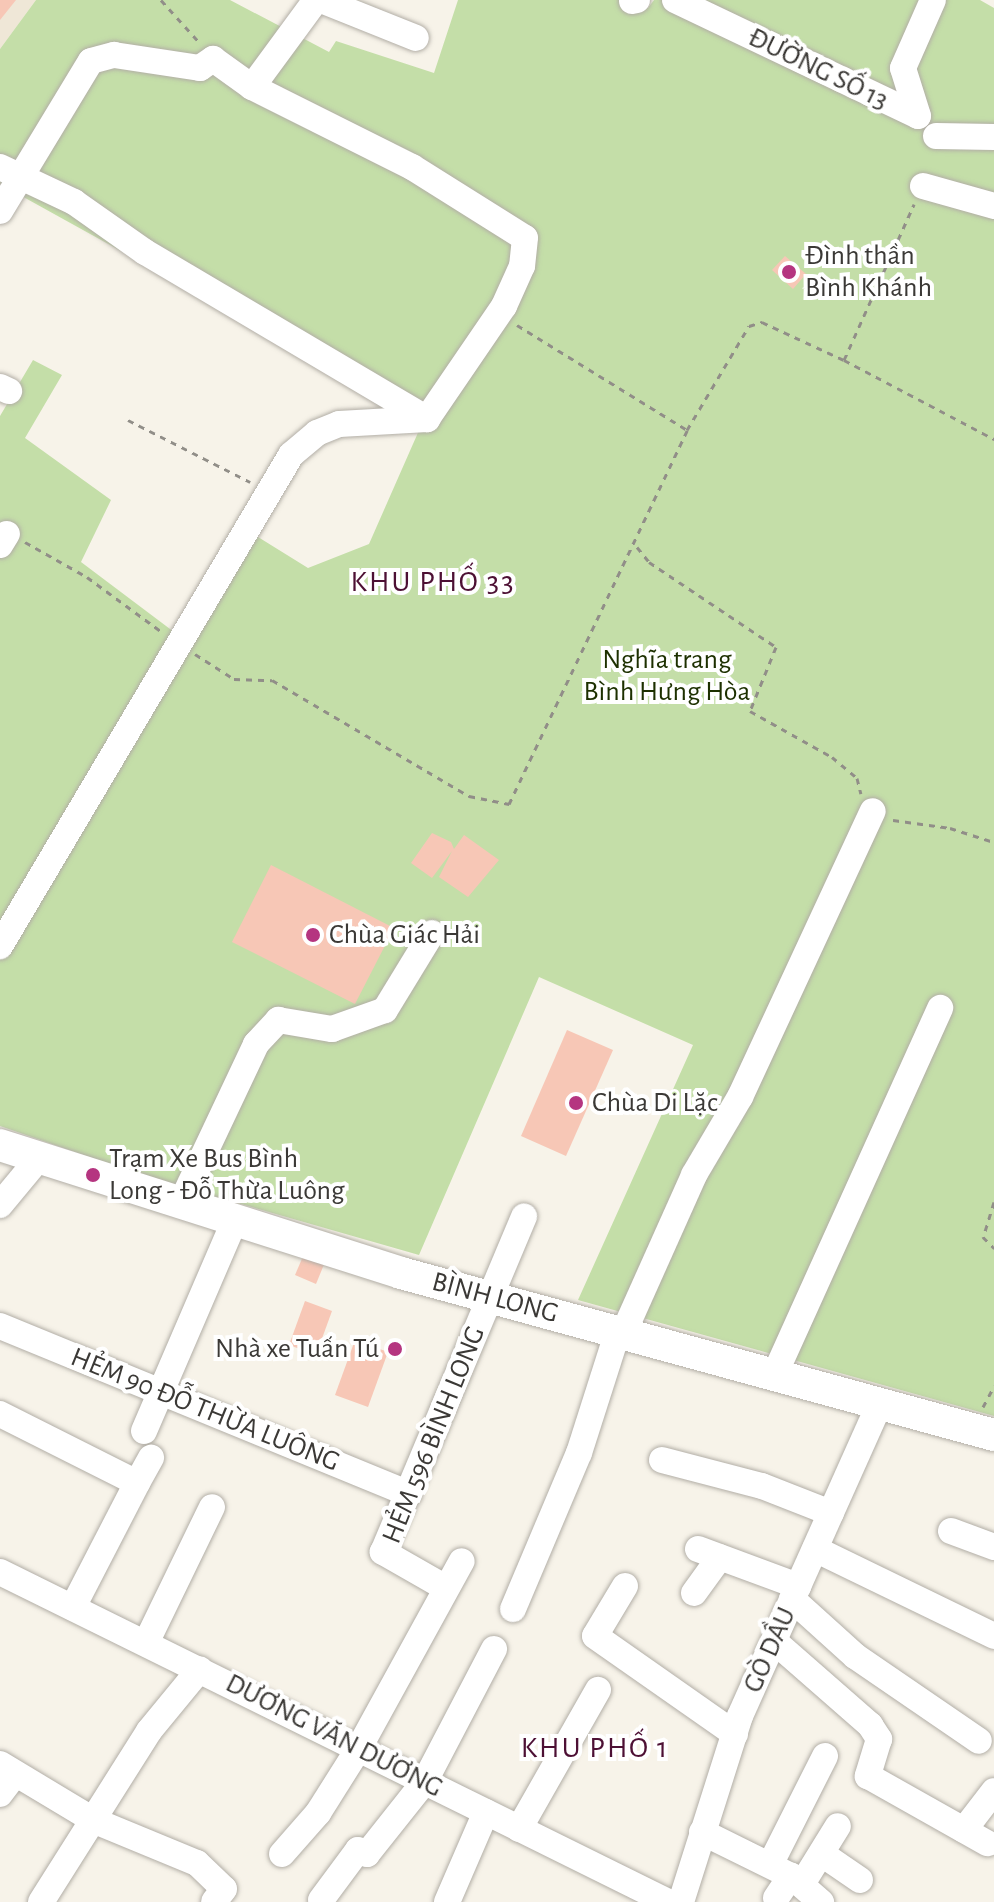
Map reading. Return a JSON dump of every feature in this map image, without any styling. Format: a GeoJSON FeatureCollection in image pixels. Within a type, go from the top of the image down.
{"type":"FeatureCollection","features":[{"type":"Feature","properties":{"kind":"main road","name":"BÌNH LONG"},"geometry":{"type":"LineString","coordinates":[[0,1145],[488,1297],[994,1435]]}},
{"type":"Feature","properties":{"kind":"street"},"geometry":{"type":"LineString","coordinates":[[252,87],[319,0],[416,38]]}},
{"type":"Feature","properties":{"kind":"street","name":"ĐƯỜNG SỐ 13"},"geometry":{"type":"LineString","coordinates":[[675,0],[918,116],[903,68],[933,0]]}},
{"type":"Feature","properties":{"kind":"street"},"geometry":{"type":"LineString","coordinates":[[0,211],[11,172],[91,61],[114,55],[200,68],[213,59],[252,87],[412,167],[525,238],[522,266],[490,333],[469,352],[455,383],[427,419],[339,424],[317,433],[291,455],[0,946]]}},
{"type":"Feature","properties":{"kind":"street"},"geometry":{"type":"LineString","coordinates":[[936,136],[994,137]]}},
{"type":"Feature","properties":{"kind":"street"},"geometry":{"type":"LineString","coordinates":[[11,172],[74,202],[145,252],[427,419]]}},
{"type":"Feature","properties":{"kind":"street"},"geometry":{"type":"LineString","coordinates":[[923,186],[994,206]]}},
{"type":"Feature","properties":{"kind":"street"},"geometry":{"type":"LineString","coordinates":[[513,1609],[579,1453],[620,1333],[694,1175],[740,1097],[873,811]]}},
{"type":"Feature","properties":{"kind":"street"},"geometry":{"type":"LineString","coordinates":[[181,1203],[256,1044],[278,1020],[332,1029],[385,1010],[432,933]]}},
{"type":"Feature","properties":{"kind":"street"},"geometry":{"type":"LineString","coordinates":[[774,1376],[940,1008]]}},
{"type":"Feature","properties":{"kind":"street"},"geometry":{"type":"LineString","coordinates":[[0,1205],[39,1158]]}},
{"type":"Feature","properties":{"kind":"street","name":"HẺM 596 BÌNH LONG"},"geometry":{"type":"LineString","coordinates":[[446,1588],[383,1552],[524,1216]]}},
{"type":"Feature","properties":{"kind":"street"},"geometry":{"type":"LineString","coordinates":[[144,1431],[235,1220]]}},
{"type":"Feature","properties":{"kind":"street","name":"HẺM 90 ĐỖ THỪA LUÔNG"},"geometry":{"type":"LineString","coordinates":[[0,1326],[409,1494]]}},
{"type":"Feature","properties":{"kind":"street","name":"GÒ DẦU"},"geometry":{"type":"LineString","coordinates":[[681,1902],[735,1734],[879,1405]]}},
{"type":"Feature","properties":{"kind":"street"},"geometry":{"type":"LineString","coordinates":[[0,1414],[137,1483]]}},
{"type":"Feature","properties":{"kind":"street"},"geometry":{"type":"LineString","coordinates":[[73,1607],[151,1458]]}},
{"type":"Feature","properties":{"kind":"street"},"geometry":{"type":"LineString","coordinates":[[662,1460],[762,1486],[831,1513]]}},
{"type":"Feature","properties":{"kind":"street"},"geometry":{"type":"LineString","coordinates":[[146,1643],[212,1507]]}},
{"type":"Feature","properties":{"kind":"street"},"geometry":{"type":"LineString","coordinates":[[951,1531],[994,1547]]}},
{"type":"Feature","properties":{"kind":"street"},"geometry":{"type":"LineString","coordinates":[[815,1549],[994,1636]]}},
{"type":"Feature","properties":{"kind":"street"},"geometry":{"type":"LineString","coordinates":[[694,1593],[709,1553],[795,1593],[843,1647],[979,1741]]}},
{"type":"Feature","properties":{"kind":"street"},"geometry":{"type":"LineString","coordinates":[[282,1854],[318,1813],[359,1748],[462,1561]]}},
{"type":"Feature","properties":{"kind":"street","name":"DƯƠNG VĂN DƯƠNG"},"geometry":{"type":"LineString","coordinates":[[0,1572],[668,1902]]}},
{"type":"Feature","properties":{"kind":"street"},"geometry":{"type":"LineString","coordinates":[[625,1586],[595,1636],[735,1734]]}},
{"type":"Feature","properties":{"kind":"street"},"geometry":{"type":"LineString","coordinates":[[774,1641],[870,1725],[879,1739],[868,1776],[976,1837],[994,1791]]}},
{"type":"Feature","properties":{"kind":"street"},"geometry":{"type":"LineString","coordinates":[[321,1900],[358,1850],[367,1854],[425,1781],[494,1649]]}},
{"type":"Feature","properties":{"kind":"street"},"geometry":{"type":"LineString","coordinates":[[41,1902],[95,1821],[149,1731],[200,1669]]}},
{"type":"Feature","properties":{"kind":"street"},"geometry":{"type":"LineString","coordinates":[[519,1829],[598,1690]]}},
{"type":"Feature","properties":{"kind":"street"},"geometry":{"type":"LineString","coordinates":[[796,1882],[825,1756]]}},
{"type":"Feature","properties":{"kind":"street"},"geometry":{"type":"LineString","coordinates":[[5,1777],[95,1821],[197,1863],[224,1889],[214,1902]]}},
{"type":"Feature","properties":{"kind":"street"},"geometry":{"type":"LineString","coordinates":[[447,1902],[486,1812]]}},
{"type":"Feature","properties":{"kind":"street"},"geometry":{"type":"LineString","coordinates":[[776,1898],[822,1854],[838,1826]]}},
{"type":"Feature","properties":{"kind":"street"},"geometry":{"type":"LineString","coordinates":[[702,1832],[796,1882]]}},
{"type":"Feature","properties":{"kind":"street"},"geometry":{"type":"LineString","coordinates":[[822,1854],[860,1880]]}},
{"type":"Feature","properties":{"kind":"path"},"geometry":{"type":"LineString","coordinates":[[161,0],[213,59]]}},
{"type":"Feature","properties":{"kind":"path"},"geometry":{"type":"LineString","coordinates":[[844,360],[923,186]]}},
{"type":"Feature","properties":{"kind":"path"},"geometry":{"type":"LineString","coordinates":[[500,314],[687,430]]}},
{"type":"Feature","properties":{"kind":"path"},"geometry":{"type":"LineString","coordinates":[[4,539],[87,577],[234,679],[272,680],[469,796],[509,804],[636,545],[687,430],[749,326],[762,322],[844,360],[994,439]]}},
{"type":"Feature","properties":{"kind":"path"},"geometry":{"type":"LineString","coordinates":[[128,420],[268,491]]}},
{"type":"Feature","properties":{"kind":"path"},"geometry":{"type":"LineString","coordinates":[[636,545],[649,562],[776,647],[750,711],[832,757],[857,778],[862,799],[873,811],[994,842]]}},
{"type":"Feature","properties":{"kind":"path"},"geometry":{"type":"LineString","coordinates":[[994,1202],[983,1237],[994,1248]]}},
{"type":"Feature","properties":{"kind":"shaded area"},"geometry":{"type":"Polygon","coordinates":[[[0,0],[36,0],[0,49],[0,0]]]}},
{"type":"Feature","properties":{"kind":"green space","name":"Nghĩa trang Bình Hưng Hòa"},"geometry":{"type":"Polygon","coordinates":[[[36,0],[230,0],[329,52],[336,41],[434,73],[458,0],[630,0],[648,8],[654,0],[980,0],[994,8],[994,1416],[578,1300],[693,1045],[539,977],[419,1255],[150,1178],[0,1126],[0,416],[33,360],[62,375],[25,438],[111,500],[81,562],[182,638],[253,534],[308,568],[369,544],[424,419],[0,184],[0,49],[36,0]]]}},
{"type":"Feature","properties":{"kind":"building"},"geometry":{"type":"Polygon","coordinates":[[[0,0],[16,0],[0,20],[0,0]]]}},
{"type":"Feature","properties":{"kind":"building","name":"Đình thần Bình Khánh"},"geometry":{"type":"Polygon","coordinates":[[[785,256],[806,274],[793,289],[772,270],[785,256]]]}},
{"type":"Feature","properties":{"kind":"building"},"geometry":{"type":"Polygon","coordinates":[[[432,833],[451,842],[454,849],[464,835],[499,860],[468,897],[439,877],[452,851],[432,878],[411,863],[432,833]]]}},
{"type":"Feature","properties":{"kind":"building","name":"Chùa Giác Hải"},"geometry":{"type":"Polygon","coordinates":[[[271,865],[394,928],[355,1004],[232,942],[271,865]]]}},
{"type":"Feature","properties":{"kind":"building","name":"Chùa Di Lặc"},"geometry":{"type":"Polygon","coordinates":[[[567,1030],[613,1050],[566,1156],[521,1136],[567,1030]]]}},
{"type":"Feature","properties":{"kind":"building"},"geometry":{"type":"Polygon","coordinates":[[[304,1254],[325,1262],[316,1284],[295,1275],[304,1254]]]}},
{"type":"Feature","properties":{"kind":"building"},"geometry":{"type":"Polygon","coordinates":[[[305,1301],[332,1311],[316,1355],[289,1345],[305,1301]]]}},
{"type":"Feature","properties":{"kind":"building"},"geometry":{"type":"Polygon","coordinates":[[[355,1340],[388,1352],[368,1407],[335,1395],[355,1340]]]}},
{"type":"Feature","properties":{"kind":"place","name":"Đình thần Bình Khánh"},"geometry":{"type":"Point","coordinates":[789,272]}},
{"type":"Feature","properties":{"kind":"place","name":"Chùa Giác Hải"},"geometry":{"type":"Point","coordinates":[313,935]}},
{"type":"Feature","properties":{"kind":"place","name":"Chùa Di Lặc"},"geometry":{"type":"Point","coordinates":[576,1103]}},
{"type":"Feature","properties":{"kind":"place","name":"Trạm Xe Bus Bình Long - Đỗ Thừa Luông"},"geometry":{"type":"Point","coordinates":[93,1175]}},
{"type":"Feature","properties":{"kind":"place","name":"Nhà xe Tuấn Tú"},"geometry":{"type":"Point","coordinates":[395,1349]}},
{"type":"Feature","properties":{"kind":"district","name":"KHU PHỐ 33"},"geometry":{"type":"Point","coordinates":[433,582]}},
{"type":"Feature","properties":{"kind":"district","name":"KHU PHỐ 1"},"geometry":{"type":"Point","coordinates":[595,1748]}}]}
